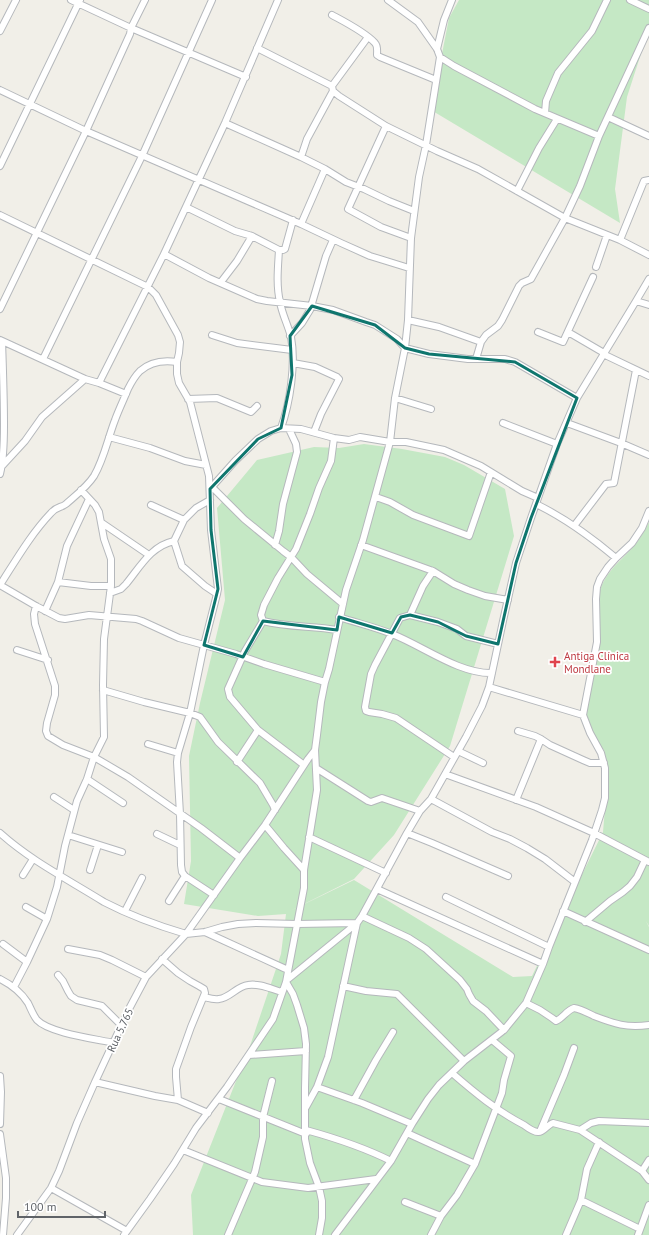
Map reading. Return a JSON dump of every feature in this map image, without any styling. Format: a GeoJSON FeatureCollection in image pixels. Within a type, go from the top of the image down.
{"type":"FeatureCollection","features":[{"type":"Feature","properties":{"kind":"street"},"geometry":{"type":"LineString","coordinates":[[0,31],[16,0]]}},
{"type":"Feature","properties":{"kind":"street"},"geometry":{"type":"LineString","coordinates":[[71,0],[80,2],[131,28],[246,77]]}},
{"type":"Feature","properties":{"kind":"street"},"geometry":{"type":"LineString","coordinates":[[0,309],[86,131],[131,28],[145,0]]}},
{"type":"Feature","properties":{"kind":"street"},"geometry":{"type":"LineString","coordinates":[[43,359],[142,156],[212,0]]}},
{"type":"Feature","properties":{"kind":"street"},"geometry":{"type":"LineString","coordinates":[[99,383],[148,287],[186,207],[246,77],[278,0]]}},
{"type":"Feature","properties":{"kind":"street"},"geometry":{"type":"LineString","coordinates":[[51,1188],[126,1233],[159,1187],[196,1128],[219,1099],[273,1019],[286,981],[304,888],[304,870],[317,790],[315,750],[321,702],[346,590],[376,497],[390,442],[395,398],[405,348],[408,320],[409,268],[414,211],[440,57],[437,49],[418,22],[388,0]]}},
{"type":"Feature","properties":{"kind":"street"},"geometry":{"type":"LineString","coordinates":[[437,49],[444,20],[452,0]]}},
{"type":"Feature","properties":{"kind":"street"},"geometry":{"type":"LineString","coordinates":[[546,113],[546,101],[558,73],[592,31],[607,0]]}},
{"type":"Feature","properties":{"kind":"street"},"geometry":{"type":"LineString","coordinates":[[630,0],[649,9]]}},
{"type":"Feature","properties":{"kind":"street"},"geometry":{"type":"LineString","coordinates":[[0,166],[80,2]]}},
{"type":"Feature","properties":{"kind":"street"},"geometry":{"type":"LineString","coordinates":[[332,14],[375,43],[378,55],[380,57],[436,80]]}},
{"type":"Feature","properties":{"kind":"street"},"geometry":{"type":"LineString","coordinates":[[476,358],[481,342],[486,335],[498,326],[519,286],[531,279],[565,218],[580,186],[599,136],[649,28]]}},
{"type":"Feature","properties":{"kind":"street"},"geometry":{"type":"LineString","coordinates":[[301,156],[307,139],[333,88],[368,37]]}},
{"type":"Feature","properties":{"kind":"street"},"geometry":{"type":"LineString","coordinates":[[257,48],[333,88],[339,96],[362,109],[386,126],[478,169],[565,218],[620,240],[649,256]]}},
{"type":"Feature","properties":{"kind":"street"},"geometry":{"type":"LineString","coordinates":[[440,57],[454,66],[536,109],[599,136]]}},
{"type":"Feature","properties":{"kind":"street"},"geometry":{"type":"LineString","coordinates":[[0,90],[86,131],[293,220],[333,240],[370,256],[409,268]]}},
{"type":"Feature","properties":{"kind":"street"},"geometry":{"type":"LineString","coordinates":[[536,109],[546,101]]}},
{"type":"Feature","properties":{"kind":"street"},"geometry":{"type":"LineString","coordinates":[[608,117],[649,136]]}},
{"type":"Feature","properties":{"kind":"street"},"geometry":{"type":"LineString","coordinates":[[517,191],[531,162],[557,118]]}},
{"type":"Feature","properties":{"kind":"street"},"geometry":{"type":"LineString","coordinates":[[225,123],[301,156],[346,182],[414,211]]}},
{"type":"Feature","properties":{"kind":"street"},"geometry":{"type":"LineString","coordinates":[[386,126],[348,207],[349,210],[381,228],[411,238]]}},
{"type":"Feature","properties":{"kind":"street"},"geometry":{"type":"LineString","coordinates":[[301,224],[325,169]]}},
{"type":"Feature","properties":{"kind":"street"},"geometry":{"type":"LineString","coordinates":[[620,240],[644,181],[649,180]]}},
{"type":"Feature","properties":{"kind":"street"},"geometry":{"type":"LineString","coordinates":[[186,207],[235,231],[252,236],[278,250],[285,249],[293,220]]}},
{"type":"Feature","properties":{"kind":"street"},"geometry":{"type":"LineString","coordinates":[[0,216],[148,287],[156,295],[178,335],[180,342],[176,374],[179,383],[190,402],[211,488],[211,530],[217,584],[217,594],[204,645],[190,713],[178,753],[177,762],[181,865],[182,872],[185,876],[214,895]]}},
{"type":"Feature","properties":{"kind":"street"},"geometry":{"type":"LineString","coordinates":[[596,268],[607,235]]}},
{"type":"Feature","properties":{"kind":"street"},"geometry":{"type":"LineString","coordinates":[[221,282],[238,261],[252,236]]}},
{"type":"Feature","properties":{"kind":"street"},"geometry":{"type":"LineString","coordinates":[[290,336],[306,317],[312,306],[326,256],[333,240]]}},
{"type":"Feature","properties":{"kind":"street"},"geometry":{"type":"LineString","coordinates":[[278,250],[280,303],[290,336],[293,363],[285,418],[281,428]]}},
{"type":"Feature","properties":{"kind":"street"},"geometry":{"type":"LineString","coordinates":[[164,254],[209,278],[257,299],[332,310],[375,325],[397,339],[405,348],[428,354],[505,359],[515,362],[577,398]]}},
{"type":"Feature","properties":{"kind":"street"},"geometry":{"type":"LineString","coordinates":[[538,332],[563,342],[593,277]]}},
{"type":"Feature","properties":{"kind":"street"},"geometry":{"type":"LineString","coordinates":[[286,981],[357,923],[362,916],[407,833],[420,811],[431,799],[482,706],[489,687],[516,563],[558,444],[577,398],[649,279]]}},
{"type":"Feature","properties":{"kind":"street"},"geometry":{"type":"LineString","coordinates":[[636,301],[649,305]]}},
{"type":"Feature","properties":{"kind":"street"},"geometry":{"type":"LineString","coordinates":[[408,320],[439,327],[481,342]]}},
{"type":"Feature","properties":{"kind":"street"},"geometry":{"type":"LineString","coordinates":[[568,332],[604,354],[649,376]]}},
{"type":"Feature","properties":{"kind":"street"},"geometry":{"type":"LineString","coordinates":[[212,336],[237,343],[292,350]]}},
{"type":"Feature","properties":{"kind":"street"},"geometry":{"type":"LineString","coordinates":[[0,474],[4,410],[1,340],[85,379],[126,394]]}},
{"type":"Feature","properties":{"kind":"street"},"geometry":{"type":"LineString","coordinates":[[177,362],[158,362],[140,371],[126,394],[94,477],[66,504],[57,507],[51,512],[31,536],[0,585],[60,618],[89,615],[142,621],[179,638],[325,682]]}},
{"type":"Feature","properties":{"kind":"street"},"geometry":{"type":"LineString","coordinates":[[293,363],[315,367],[339,379],[321,414],[314,432]]}},
{"type":"Feature","properties":{"kind":"street"},"geometry":{"type":"LineString","coordinates":[[574,526],[606,484],[614,483],[636,370]]}},
{"type":"Feature","properties":{"kind":"street"},"geometry":{"type":"LineString","coordinates":[[1,462],[25,440],[42,417],[85,379]]}},
{"type":"Feature","properties":{"kind":"street"},"geometry":{"type":"LineString","coordinates":[[188,399],[217,398],[251,412],[257,406]]}},
{"type":"Feature","properties":{"kind":"street"},"geometry":{"type":"LineString","coordinates":[[395,398],[431,409]]}},
{"type":"Feature","properties":{"kind":"street"},"geometry":{"type":"LineString","coordinates":[[503,423],[558,444]]}},
{"type":"Feature","properties":{"kind":"street"},"geometry":{"type":"LineString","coordinates":[[567,423],[649,454]]}},
{"type":"Feature","properties":{"kind":"street"},"geometry":{"type":"LineString","coordinates":[[211,488],[235,461],[258,439],[271,431],[281,428],[301,429],[320,435],[349,440],[360,438],[390,442],[406,442],[444,450],[462,457],[491,472],[574,526],[600,544],[616,558]]}},
{"type":"Feature","properties":{"kind":"street"},"geometry":{"type":"LineString","coordinates":[[275,545],[279,531],[283,504],[297,452],[296,444],[289,429]]}},
{"type":"Feature","properties":{"kind":"street"},"geometry":{"type":"LineString","coordinates":[[109,438],[150,448],[186,461],[206,465]]}},
{"type":"Feature","properties":{"kind":"street"},"geometry":{"type":"LineString","coordinates":[[304,765],[258,730],[228,693],[228,689],[262,622],[261,615],[264,605],[303,533],[319,488],[331,461],[334,438]]}},
{"type":"Feature","properties":{"kind":"street"},"geometry":{"type":"LineString","coordinates":[[376,497],[390,502],[413,515],[469,536],[491,472]]}},
{"type":"Feature","properties":{"kind":"street"},"geometry":{"type":"LineString","coordinates":[[211,488],[244,519],[291,557],[307,574],[343,604]]}},
{"type":"Feature","properties":{"kind":"street"},"geometry":{"type":"LineString","coordinates":[[14,987],[47,919],[54,899],[74,810],[87,779],[94,757],[104,737],[104,639],[111,586],[112,559],[104,539],[99,512],[95,505],[81,490]]}},
{"type":"Feature","properties":{"kind":"street"},"geometry":{"type":"LineString","coordinates":[[45,611],[58,582],[67,546],[89,499]]}},
{"type":"Feature","properties":{"kind":"street"},"geometry":{"type":"LineString","coordinates":[[210,500],[196,508],[184,520],[174,541],[182,566],[205,586],[217,594]]}},
{"type":"Feature","properties":{"kind":"street"},"geometry":{"type":"LineString","coordinates":[[151,505],[184,520]]}},
{"type":"Feature","properties":{"kind":"street"},"geometry":{"type":"LineString","coordinates":[[335,1235],[391,1160],[432,1094],[464,1061],[504,1030],[526,1003],[544,964],[549,947],[594,834],[605,798],[604,763],[601,753],[590,733],[583,715],[597,642],[597,587],[600,579],[608,567],[632,543],[642,528],[649,511]]}},
{"type":"Feature","properties":{"kind":"street"},"geometry":{"type":"LineString","coordinates":[[102,523],[149,555]]}},
{"type":"Feature","properties":{"kind":"street"},"geometry":{"type":"LineString","coordinates":[[110,593],[126,584],[155,549],[166,543],[174,541]]}},
{"type":"Feature","properties":{"kind":"street"},"geometry":{"type":"LineString","coordinates":[[361,545],[433,571],[454,584],[468,590],[485,596],[508,600]]}},
{"type":"Feature","properties":{"kind":"street"},"geometry":{"type":"LineString","coordinates":[[410,615],[423,586],[433,571]]}},
{"type":"Feature","properties":{"kind":"street"},"geometry":{"type":"LineString","coordinates":[[58,582],[91,586],[111,586]]}},
{"type":"Feature","properties":{"kind":"street"},"geometry":{"type":"LineString","coordinates":[[36,606],[34,614],[35,624],[48,660],[55,686],[55,696],[47,723],[46,731],[48,736],[63,745],[94,757],[128,778],[201,828],[240,858]]}},
{"type":"Feature","properties":{"kind":"street"},"geometry":{"type":"LineString","coordinates":[[483,764],[456,754],[396,718],[369,712],[365,707],[371,674],[400,618],[410,615],[438,622],[457,629],[466,636],[498,644]]}},
{"type":"Feature","properties":{"kind":"street"},"geometry":{"type":"LineString","coordinates":[[339,617],[392,633],[450,662],[481,673],[492,673]]}},
{"type":"Feature","properties":{"kind":"street"},"geometry":{"type":"LineString","coordinates":[[262,622],[337,630]]}},
{"type":"Feature","properties":{"kind":"street"},"geometry":{"type":"LineString","coordinates":[[17,650],[48,660]]}},
{"type":"Feature","properties":{"kind":"street"},"geometry":{"type":"LineString","coordinates":[[489,687],[583,715]]}},
{"type":"Feature","properties":{"kind":"street"},"geometry":{"type":"LineString","coordinates":[[103,690],[200,717],[218,742],[260,783],[275,810]]}},
{"type":"Feature","properties":{"kind":"street"},"geometry":{"type":"LineString","coordinates":[[238,762],[258,730]]}},
{"type":"Feature","properties":{"kind":"street"},"geometry":{"type":"LineString","coordinates":[[518,731],[541,739],[550,745],[590,763],[604,763]]}},
{"type":"Feature","properties":{"kind":"street"},"geometry":{"type":"LineString","coordinates":[[516,800],[541,739]]}},
{"type":"Feature","properties":{"kind":"street"},"geometry":{"type":"LineString","coordinates":[[148,744],[178,753]]}},
{"type":"Feature","properties":{"kind":"street","name":"Rua 5.765"},"geometry":{"type":"LineString","coordinates":[[17,1235],[51,1188],[95,1082],[146,977],[186,934],[265,825],[315,750]]}},
{"type":"Feature","properties":{"kind":"street"},"geometry":{"type":"LineString","coordinates":[[316,768],[368,801],[371,802],[382,798],[420,811]]}},
{"type":"Feature","properties":{"kind":"street"},"geometry":{"type":"LineString","coordinates":[[444,774],[536,807],[647,861],[630,886],[586,922]]}},
{"type":"Feature","properties":{"kind":"street"},"geometry":{"type":"LineString","coordinates":[[87,779],[123,803]]}},
{"type":"Feature","properties":{"kind":"street"},"geometry":{"type":"LineString","coordinates":[[54,797],[74,810]]}},
{"type":"Feature","properties":{"kind":"street"},"geometry":{"type":"LineString","coordinates":[[431,799],[492,832],[510,839],[526,848],[545,859],[575,882]]}},
{"type":"Feature","properties":{"kind":"street"},"geometry":{"type":"LineString","coordinates":[[265,825],[304,870]]}},
{"type":"Feature","properties":{"kind":"street"},"geometry":{"type":"LineString","coordinates":[[0,833],[16,847],[104,902],[125,912],[186,934],[205,932],[238,924],[357,923]]}},
{"type":"Feature","properties":{"kind":"street"},"geometry":{"type":"LineString","coordinates":[[407,833],[508,876]]}},
{"type":"Feature","properties":{"kind":"street"},"geometry":{"type":"LineString","coordinates":[[158,834],[180,845]]}},
{"type":"Feature","properties":{"kind":"street"},"geometry":{"type":"LineString","coordinates":[[68,835],[122,852]]}},
{"type":"Feature","properties":{"kind":"street"},"geometry":{"type":"LineString","coordinates":[[309,838],[386,873]]}},
{"type":"Feature","properties":{"kind":"street"},"geometry":{"type":"LineString","coordinates":[[90,870],[98,845]]}},
{"type":"Feature","properties":{"kind":"street"},"geometry":{"type":"LineString","coordinates":[[23,875],[33,858]]}},
{"type":"Feature","properties":{"kind":"street"},"geometry":{"type":"LineString","coordinates":[[169,901],[185,876]]}},
{"type":"Feature","properties":{"kind":"street"},"geometry":{"type":"LineString","coordinates":[[125,912],[142,878]]}},
{"type":"Feature","properties":{"kind":"street"},"geometry":{"type":"LineString","coordinates":[[377,889],[544,964]]}},
{"type":"Feature","properties":{"kind":"street"},"geometry":{"type":"LineString","coordinates":[[446,897],[549,947]]}},
{"type":"Feature","properties":{"kind":"street"},"geometry":{"type":"LineString","coordinates":[[26,907],[47,919]]}},
{"type":"Feature","properties":{"kind":"street"},"geometry":{"type":"LineString","coordinates":[[563,911],[647,948]]}},
{"type":"Feature","properties":{"kind":"street"},"geometry":{"type":"LineString","coordinates":[[362,916],[409,938],[426,949],[460,980],[467,989],[470,997],[504,1030]]}},
{"type":"Feature","properties":{"kind":"street"},"geometry":{"type":"LineString","coordinates":[[306,1108],[317,1087],[328,1058],[357,923]]}},
{"type":"Feature","properties":{"kind":"street"},"geometry":{"type":"LineString","coordinates":[[205,932],[288,970]]}},
{"type":"Feature","properties":{"kind":"street"},"geometry":{"type":"LineString","coordinates":[[4,944],[27,962]]}},
{"type":"Feature","properties":{"kind":"street"},"geometry":{"type":"LineString","coordinates":[[68,949],[100,955],[146,977]]}},
{"type":"Feature","properties":{"kind":"street"},"geometry":{"type":"LineString","coordinates":[[162,959],[178,973],[204,989],[204,997],[191,1027],[176,1069],[178,1100]]}},
{"type":"Feature","properties":{"kind":"street"},"geometry":{"type":"LineString","coordinates":[[58,975],[71,996],[77,1000],[102,1006],[122,1026]]}},
{"type":"Feature","properties":{"kind":"street"},"geometry":{"type":"LineString","coordinates":[[0,979],[14,987],[23,997],[37,1020],[42,1025],[73,1035],[114,1043]]}},
{"type":"Feature","properties":{"kind":"street"},"geometry":{"type":"LineString","coordinates":[[286,981],[293,994],[304,1028],[306,1051],[306,1132],[310,1163],[322,1200],[322,1218],[319,1235]]}},
{"type":"Feature","properties":{"kind":"street"},"geometry":{"type":"LineString","coordinates":[[204,997],[220,999],[225,998],[237,989],[253,984],[282,992]]}},
{"type":"Feature","properties":{"kind":"street"},"geometry":{"type":"LineString","coordinates":[[343,986],[366,991],[397,994],[464,1061]]}},
{"type":"Feature","properties":{"kind":"street"},"geometry":{"type":"LineString","coordinates":[[526,1003],[540,1010],[556,1021],[571,1008],[574,1008],[623,1026],[637,1027],[649,1025]]}},
{"type":"Feature","properties":{"kind":"street"},"geometry":{"type":"LineString","coordinates":[[354,1100],[393,1032]]}},
{"type":"Feature","properties":{"kind":"street"},"geometry":{"type":"LineString","coordinates":[[431,1235],[441,1216],[457,1195],[475,1164],[495,1108],[502,1093],[511,1056],[492,1040]]}},
{"type":"Feature","properties":{"kind":"street"},"geometry":{"type":"LineString","coordinates":[[540,1132],[574,1048]]}},
{"type":"Feature","properties":{"kind":"street"},"geometry":{"type":"LineString","coordinates":[[250,1054],[306,1051]]}},
{"type":"Feature","properties":{"kind":"street"},"geometry":{"type":"LineString","coordinates":[[452,1073],[495,1108],[513,1119],[540,1132]]}},
{"type":"Feature","properties":{"kind":"street"},"geometry":{"type":"LineString","coordinates":[[0,1076],[0,1124]]}},
{"type":"Feature","properties":{"kind":"street"},"geometry":{"type":"LineString","coordinates":[[228,1235],[255,1172],[263,1137],[263,1117],[272,1081]]}},
{"type":"Feature","properties":{"kind":"street"},"geometry":{"type":"LineString","coordinates":[[95,1082],[178,1100],[208,1113]]}},
{"type":"Feature","properties":{"kind":"street"},"geometry":{"type":"LineString","coordinates":[[317,1087],[354,1100],[412,1124]]}},
{"type":"Feature","properties":{"kind":"street"},"geometry":{"type":"LineString","coordinates":[[219,1099],[263,1117],[306,1132],[338,1139],[377,1153],[391,1160]]}},
{"type":"Feature","properties":{"kind":"street"},"geometry":{"type":"LineString","coordinates":[[580,1130],[592,1123],[600,1121],[649,1123]]}},
{"type":"Feature","properties":{"kind":"street"},"geometry":{"type":"LineString","coordinates":[[540,1132],[553,1123],[580,1130],[642,1171],[649,1180]]}},
{"type":"Feature","properties":{"kind":"street"},"geometry":{"type":"LineString","coordinates":[[0,1134],[6,1178],[6,1198],[2,1235]]}},
{"type":"Feature","properties":{"kind":"street"},"geometry":{"type":"LineString","coordinates":[[407,1134],[475,1164]]}},
{"type":"Feature","properties":{"kind":"street"},"geometry":{"type":"LineString","coordinates":[[566,1235],[581,1200],[587,1169],[599,1142]]}},
{"type":"Feature","properties":{"kind":"street"},"geometry":{"type":"LineString","coordinates":[[183,1150],[262,1182],[308,1188],[376,1179]]}},
{"type":"Feature","properties":{"kind":"street"},"geometry":{"type":"LineString","coordinates":[[642,1171],[649,1160]]}},
{"type":"Feature","properties":{"kind":"street"},"geometry":{"type":"LineString","coordinates":[[581,1200],[639,1232],[649,1205]]}},
{"type":"Feature","properties":{"kind":"street"},"geometry":{"type":"LineString","coordinates":[[405,1202],[441,1216]]}},
{"type":"Feature","properties":{"kind":"highlighted area"},"geometry":{"type":"Polygon","coordinates":[[[312,306],[375,325],[405,348],[429,354],[515,362],[577,398],[531,518],[516,563],[498,644],[466,636],[438,622],[410,615],[401,617],[392,633],[339,617],[337,630],[263,621],[243,657],[204,645],[218,589],[211,530],[210,489],[258,439],[281,428],[292,375],[290,336],[312,306]]]}},
{"type":"Feature","properties":{"kind":"green space"},"geometry":{"type":"Polygon","coordinates":[[[459,0],[649,0],[649,29],[627,97],[615,189],[620,223],[431,110],[449,18],[459,0]]]}},
{"type":"Feature","properties":{"kind":"green space"},"geometry":{"type":"Polygon","coordinates":[[[364,444],[445,457],[464,465],[505,489],[514,536],[450,746],[394,835],[354,879],[290,911],[354,880],[513,977],[532,976],[603,832],[608,773],[604,750],[597,743],[585,714],[592,682],[598,600],[600,590],[608,574],[638,541],[649,522],[649,926],[646,921],[649,927],[649,1235],[193,1235],[191,1195],[251,1043],[281,954],[286,914],[258,916],[184,904],[191,861],[189,756],[225,600],[217,508],[257,460],[314,447],[339,448],[364,444]]]}},
{"type":"Feature","properties":{"kind":"place","name":"Antiga Clínica Mondlane"},"geometry":{"type":"Point","coordinates":[555,662]}}]}
